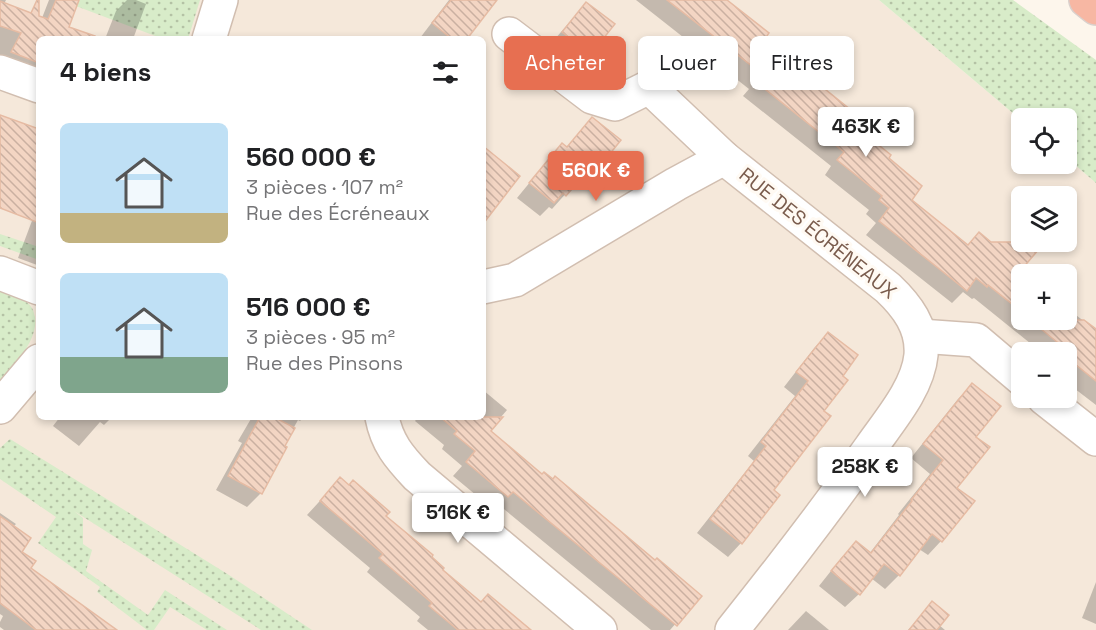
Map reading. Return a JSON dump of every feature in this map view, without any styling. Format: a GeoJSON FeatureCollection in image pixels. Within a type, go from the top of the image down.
{"type":"FeatureCollection","features":[{"type":"Feature","properties":{"kind":"highway"},"geometry":{"type":"LineString","coordinates":[[1086,0],[1096,8]]}},
{"type":"Feature","properties":{"kind":"street"},"geometry":{"type":"LineString","coordinates":[[210,36],[221,0]]}},
{"type":"Feature","properties":{"kind":"street","name":"RUE DES ÉCRÉNEAUX"},"geometry":{"type":"LineString","coordinates":[[509,34],[592,97],[615,104],[649,87],[724,158],[903,302],[915,320],[920,336]]}},
{"type":"Feature","properties":{"kind":"street"},"geometry":{"type":"LineString","coordinates":[[0,72],[36,85]]}},
{"type":"Feature","properties":{"kind":"street","name":"RUE DES ÉCRÉNEAUX"},"geometry":{"type":"LineString","coordinates":[[486,286],[515,280],[724,158]]}},
{"type":"Feature","properties":{"kind":"street"},"geometry":{"type":"LineString","coordinates":[[0,273],[36,287]]}},
{"type":"Feature","properties":{"kind":"street"},"geometry":{"type":"LineString","coordinates":[[732,630],[785,564],[904,399],[918,372],[921,354],[920,336],[976,340],[1011,370]]}},
{"type":"Feature","properties":{"kind":"street"},"geometry":{"type":"LineString","coordinates":[[0,407],[36,365]]}},
{"type":"Feature","properties":{"kind":"street"},"geometry":{"type":"LineString","coordinates":[[1056,408],[1096,440]]}},
{"type":"Feature","properties":{"kind":"street"},"geometry":{"type":"LineString","coordinates":[[382,420],[384,429],[397,456],[417,476],[600,630]]}},
{"type":"Feature","properties":{"kind":"shaded area"},"geometry":{"type":"Polygon","coordinates":[[[0,0],[879,0],[1011,112],[1011,174],[1077,174],[1077,167],[1096,183],[1096,630],[0,630],[0,0]]]}},
{"type":"Feature","properties":{"kind":"green space"},"geometry":{"type":"Polygon","coordinates":[[[60,0],[200,0],[189,36],[155,36],[60,0]]]}},
{"type":"Feature","properties":{"kind":"green space"},"geometry":{"type":"Polygon","coordinates":[[[879,0],[1013,0],[1096,60],[1096,183],[1077,167],[1077,108],[1011,108],[1011,112],[879,0]]]}},
{"type":"Feature","properties":{"kind":"green space"},"geometry":{"type":"Polygon","coordinates":[[[0,234],[36,246],[36,259],[0,246],[0,234]]]}},
{"type":"Feature","properties":{"kind":"green space"},"geometry":{"type":"Polygon","coordinates":[[[0,291],[18,297],[32,308],[35,326],[24,352],[0,380],[0,291]]]}},
{"type":"Feature","properties":{"kind":"green space"},"geometry":{"type":"Polygon","coordinates":[[[10,439],[229,575],[312,630],[261,630],[74,511],[83,518],[83,544],[92,550],[86,571],[148,615],[165,590],[227,630],[207,630],[170,607],[154,630],[147,630],[97,592],[100,587],[38,543],[56,517],[0,479],[0,448],[10,439]]]}},
{"type":"Feature","properties":{"kind":"building"},"geometry":{"type":"Polygon","coordinates":[[[37,0],[39,0],[39,16],[48,19],[56,0],[79,0],[69,27],[95,36],[36,36],[36,62],[11,52],[21,33],[0,26],[0,1],[31,13],[37,0]]]}},
{"type":"Feature","properties":{"kind":"building"},"geometry":{"type":"Polygon","coordinates":[[[451,0],[497,0],[469,36],[448,36],[432,23],[451,0]]]}},
{"type":"Feature","properties":{"kind":"building"},"geometry":{"type":"Polygon","coordinates":[[[667,0],[727,0],[769,33],[767,36],[750,36],[750,65],[738,55],[738,36],[713,36],[667,0]]]}},
{"type":"Feature","properties":{"kind":"building"},"geometry":{"type":"Polygon","coordinates":[[[586,2],[615,24],[605,36],[567,36],[562,32],[586,2]]]}},
{"type":"Feature","properties":{"kind":"building"},"geometry":{"type":"Polygon","coordinates":[[[766,90],[826,90],[867,123],[861,131],[891,155],[889,158],[922,186],[912,200],[968,245],[979,232],[991,242],[1011,242],[1011,252],[1036,252],[1026,264],[1011,264],[1011,303],[976,278],[967,291],[879,221],[889,208],[879,200],[882,196],[837,160],[844,152],[766,90]]]}},
{"type":"Feature","properties":{"kind":"building"},"geometry":{"type":"Polygon","coordinates":[[[0,115],[36,128],[36,222],[0,208],[0,115]]]}},
{"type":"Feature","properties":{"kind":"building"},"geometry":{"type":"Polygon","coordinates":[[[592,117],[621,140],[596,171],[591,167],[566,196],[563,193],[554,203],[529,183],[562,143],[567,147],[592,117]]]}},
{"type":"Feature","properties":{"kind":"building"},"geometry":{"type":"Polygon","coordinates":[[[486,148],[520,176],[486,220],[486,148]]]}},
{"type":"Feature","properties":{"kind":"building"},"geometry":{"type":"Polygon","coordinates":[[[1077,320],[1084,320],[1096,329],[1096,381],[1077,366],[1077,342],[1057,342],[1042,330],[1077,330],[1077,320]]]}},
{"type":"Feature","properties":{"kind":"building"},"geometry":{"type":"Polygon","coordinates":[[[828,332],[858,355],[843,376],[848,380],[824,411],[831,416],[774,490],[780,495],[742,544],[710,519],[766,446],[761,442],[808,381],[796,372],[828,332]]]}},
{"type":"Feature","properties":{"kind":"building"},"geometry":{"type":"Polygon","coordinates":[[[972,383],[1001,406],[976,437],[990,447],[957,488],[975,501],[942,542],[932,534],[900,576],[884,564],[860,595],[831,571],[856,541],[871,553],[943,460],[923,444],[972,383]]]}},
{"type":"Feature","properties":{"kind":"building"},"geometry":{"type":"Polygon","coordinates":[[[486,417],[503,417],[491,431],[542,474],[544,472],[553,479],[555,476],[655,560],[657,558],[702,596],[677,626],[513,492],[508,497],[466,462],[475,451],[454,434],[457,431],[444,420],[486,420],[486,417]]]}},
{"type":"Feature","properties":{"kind":"building"},"geometry":{"type":"Polygon","coordinates":[[[258,420],[280,420],[295,428],[262,494],[228,476],[258,420]]]}},
{"type":"Feature","properties":{"kind":"building"},"geometry":{"type":"Polygon","coordinates":[[[340,477],[349,485],[353,480],[390,512],[386,516],[433,555],[432,557],[444,568],[443,570],[481,602],[488,594],[531,630],[458,630],[429,606],[432,603],[379,558],[383,554],[320,501],[340,477]]]}},
{"type":"Feature","properties":{"kind":"building"},"geometry":{"type":"Polygon","coordinates":[[[0,516],[31,538],[22,552],[36,561],[31,568],[117,630],[36,630],[0,603],[0,516]]]}},
{"type":"Feature","properties":{"kind":"building"},"geometry":{"type":"Polygon","coordinates":[[[932,601],[949,615],[937,630],[909,630],[932,601]]]}}]}
